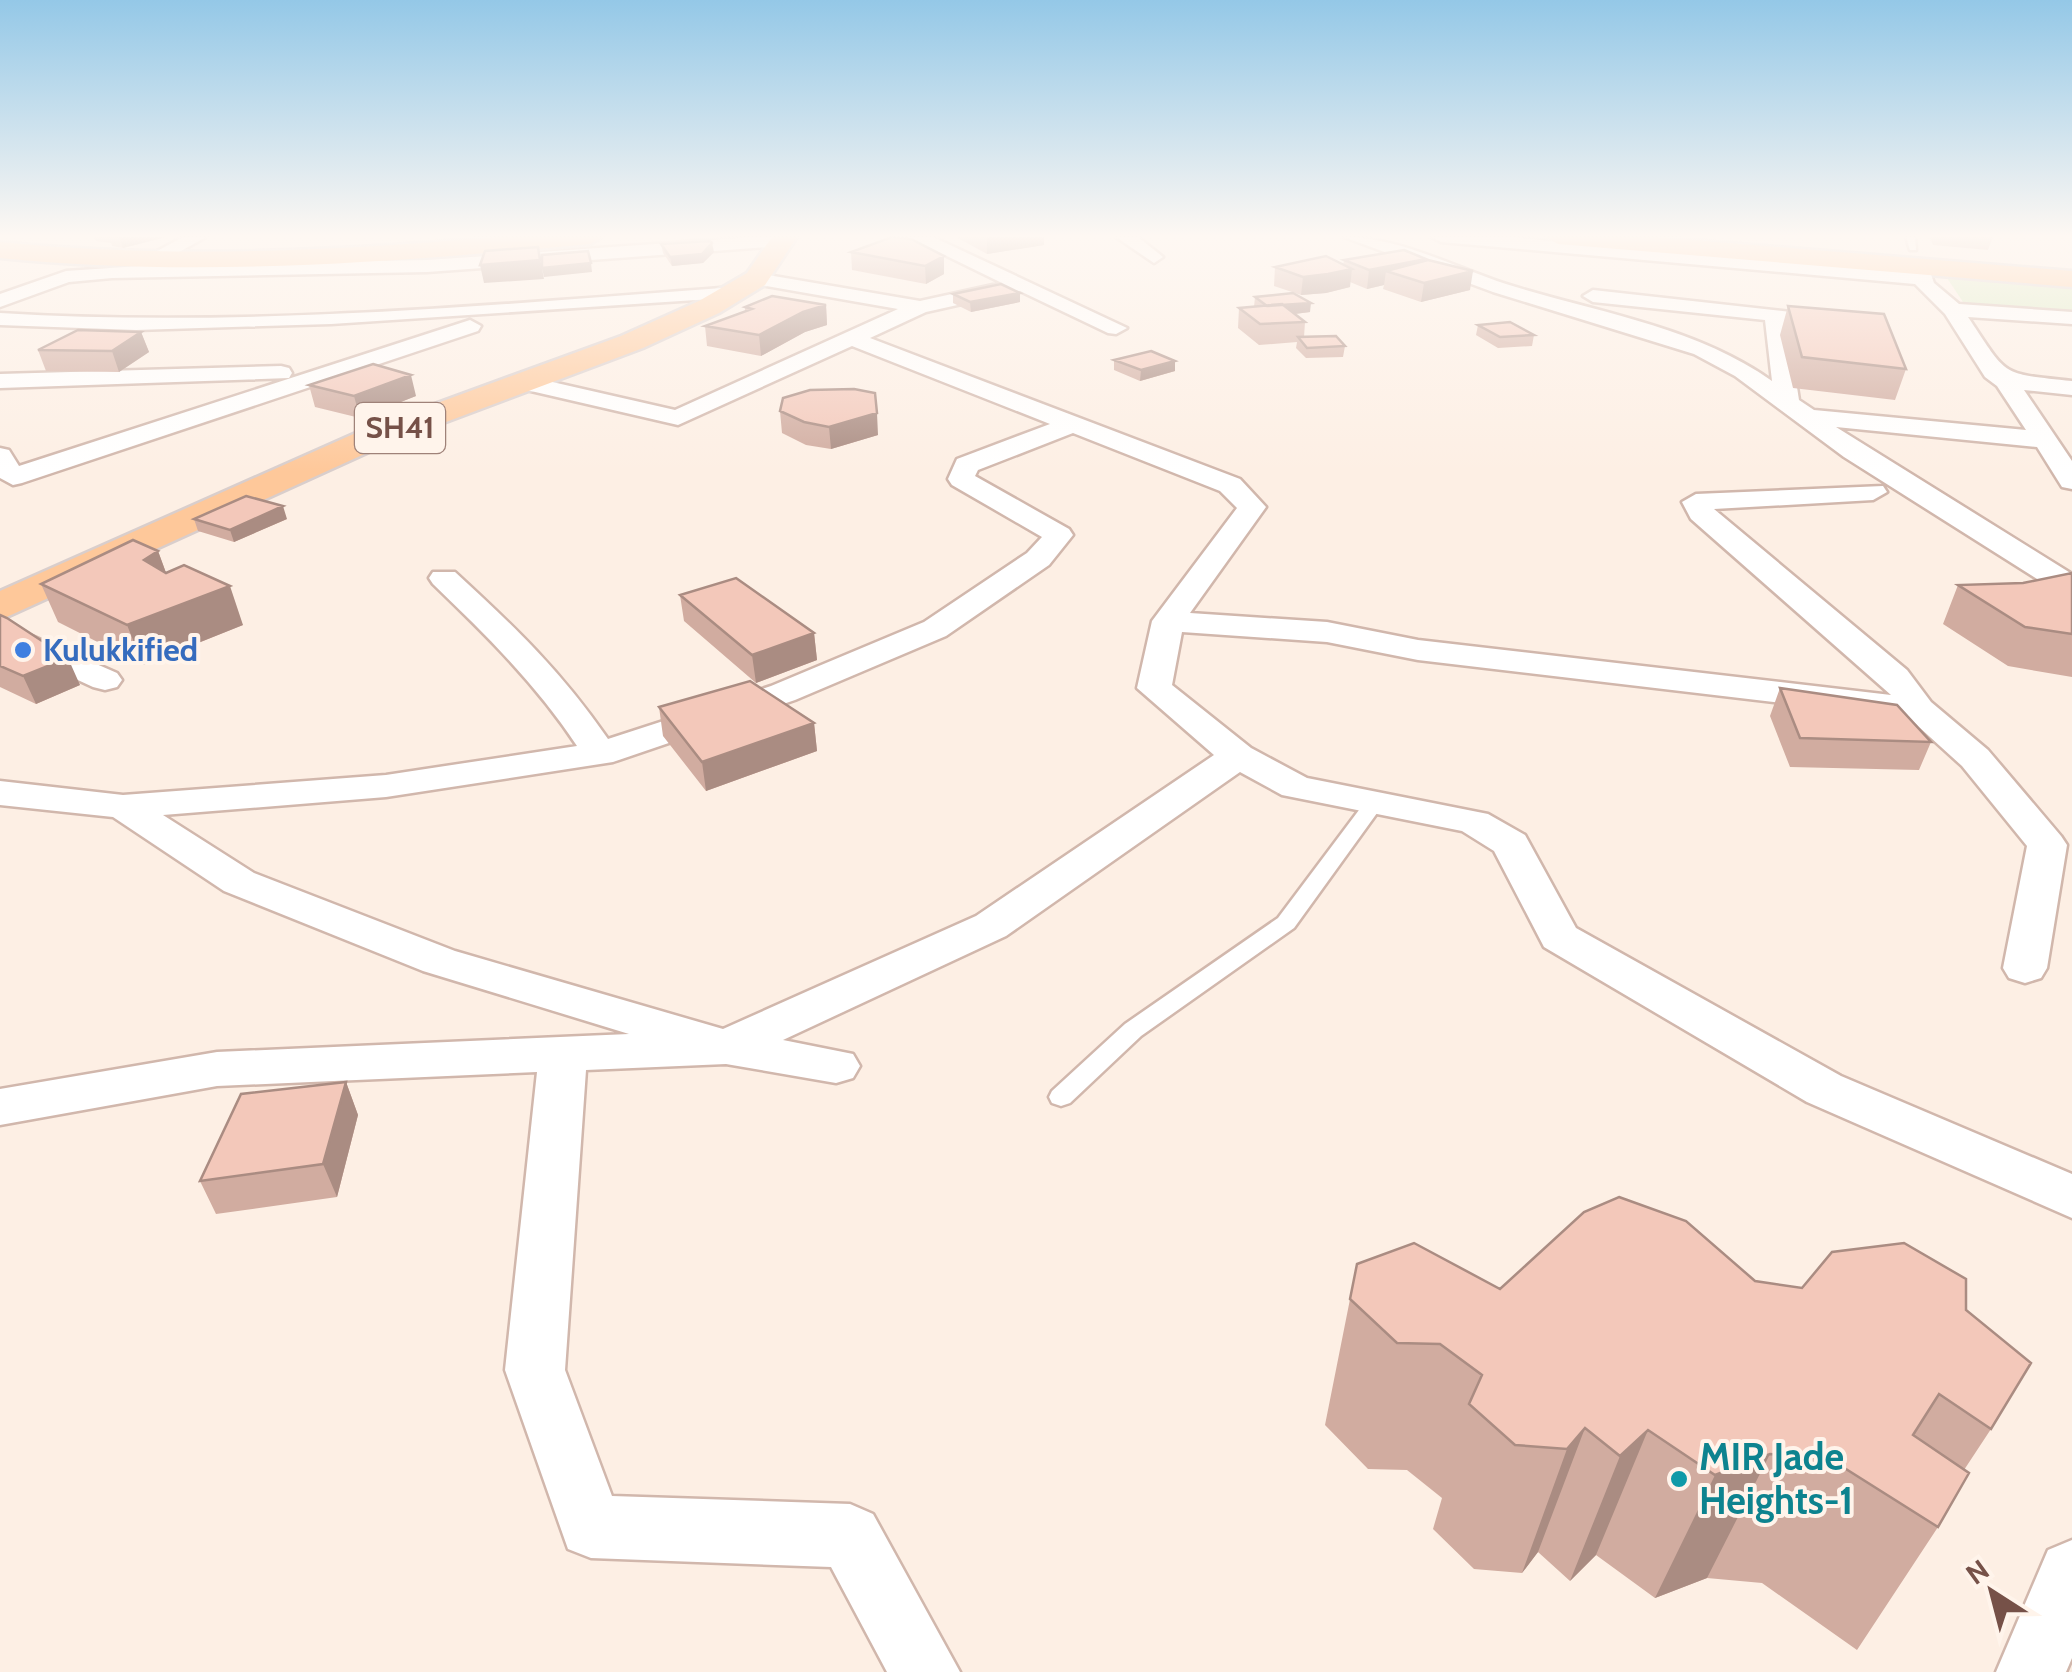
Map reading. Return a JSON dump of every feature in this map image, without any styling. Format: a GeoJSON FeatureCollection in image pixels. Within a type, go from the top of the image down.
{"type":"FeatureCollection","features":[{"type":"Feature","properties":{"kind":"main road","name":"SH41"},"geometry":{"type":"LineString","coordinates":[[0,606],[370,439],[632,342],[686,315]]}},
{"type":"Feature","properties":{"kind":"street"},"geometry":{"type":"LineString","coordinates":[[0,319],[120,324],[377,315]]}},
{"type":"Feature","properties":{"kind":"street"},"geometry":{"type":"LineString","coordinates":[[0,456],[13,476],[505,315]]}},
{"type":"Feature","properties":{"kind":"street"},"geometry":{"type":"LineString","coordinates":[[526,383],[678,418],[903,315]]}},
{"type":"Feature","properties":{"kind":"street"},"geometry":{"type":"LineString","coordinates":[[1088,315],[1116,328]]}},
{"type":"Feature","properties":{"kind":"street"},"geometry":{"type":"LineString","coordinates":[[1589,315],[1702,349],[1743,372],[1853,452],[2072,587]]}},
{"type":"Feature","properties":{"kind":"street"},"geometry":{"type":"LineString","coordinates":[[1774,315],[1784,316],[1797,410]]}},
{"type":"Feature","properties":{"kind":"street"},"geometry":{"type":"LineString","coordinates":[[1956,315],[1993,372],[2006,381],[2072,482]]}},
{"type":"Feature","properties":{"kind":"street"},"geometry":{"type":"LineString","coordinates":[[2028,315],[2072,318]]}},
{"type":"Feature","properties":{"kind":"street"},"geometry":{"type":"LineString","coordinates":[[852,339],[1230,485],[1252,508],[1168,621],[1154,688],[1238,756],[1296,787],[1474,822],[1511,844],[1560,938],[1824,1089],[2072,1197]]}},
{"type":"Feature","properties":{"kind":"street"},"geometry":{"type":"LineString","coordinates":[[0,382],[330,370]]}},
{"type":"Feature","properties":{"kind":"street"},"geometry":{"type":"LineString","coordinates":[[2006,381],[2072,388]]}},
{"type":"Feature","properties":{"kind":"street"},"geometry":{"type":"LineString","coordinates":[[1797,410],[2046,440]]}},
{"type":"Feature","properties":{"kind":"street"},"geometry":{"type":"LineString","coordinates":[[0,794],[123,807],[386,786],[600,754],[784,693],[936,630],[1038,560],[1059,535],[962,479],[966,465],[1071,425]]}},
{"type":"Feature","properties":{"kind":"street"},"geometry":{"type":"LineString","coordinates":[[1873,492],[1696,502],[1701,513],[1896,677],[1919,709],[1975,758],[2047,845],[2026,968]]}},
{"type":"Feature","properties":{"kind":"street"},"geometry":{"type":"LineString","coordinates":[[444,578],[518,647],[557,690],[600,754]]}},
{"type":"Feature","properties":{"kind":"street"},"geometry":{"type":"LineString","coordinates":[[1168,621],[1327,632],[1418,650],[1919,709]]}},
{"type":"Feature","properties":{"kind":"street"},"geometry":{"type":"LineString","coordinates":[[0,632],[105,680]]}},
{"type":"Feature","properties":{"kind":"street"},"geometry":{"type":"LineString","coordinates":[[0,1107],[217,1069],[726,1047],[992,926],[1238,756]]}},
{"type":"Feature","properties":{"kind":"street"},"geometry":{"type":"LineString","coordinates":[[123,807],[238,882],[439,961],[726,1047],[836,1066]]}},
{"type":"Feature","properties":{"kind":"street"},"geometry":{"type":"LineString","coordinates":[[563,1054],[536,1370],[591,1527],[850,1536],[925,1672]]}},
{"type":"Feature","properties":{"kind":"street"},"geometry":{"type":"LineString","coordinates":[[2031,1672],[2072,1573]]}},
{"type":"Feature","properties":{"kind":"lane"},"geometry":{"type":"LineString","coordinates":[[1061,1098],[1133,1030],[1286,922],[1374,802]]}},
{"type":"Feature","properties":{"kind":"building"},"geometry":{"type":"Polygon","coordinates":[[[735,315],[797,315],[759,335],[705,326],[735,315]]]}},
{"type":"Feature","properties":{"kind":"building"},"geometry":{"type":"Polygon","coordinates":[[[1248,315],[1296,315],[1305,322],[1260,324],[1248,315]]]}},
{"type":"Feature","properties":{"kind":"building"},"geometry":{"type":"Polygon","coordinates":[[[1790,315],[1884,315],[1906,369],[1802,357],[1790,315]]]}},
{"type":"Feature","properties":{"kind":"building"},"geometry":{"type":"Polygon","coordinates":[[[1510,322],[1534,335],[1500,337],[1478,325],[1510,322]]]}},
{"type":"Feature","properties":{"kind":"building"},"geometry":{"type":"Polygon","coordinates":[[[78,330],[141,332],[112,351],[38,350],[78,330]]]}},
{"type":"Feature","properties":{"kind":"building"},"geometry":{"type":"Polygon","coordinates":[[[1336,336],[1345,346],[1307,348],[1298,337],[1336,336]]]}},
{"type":"Feature","properties":{"kind":"building"},"geometry":{"type":"Polygon","coordinates":[[[1151,351],[1175,361],[1141,370],[1114,360],[1151,351]]]}},
{"type":"Feature","properties":{"kind":"building"},"geometry":{"type":"Polygon","coordinates":[[[373,364],[411,375],[354,396],[309,385],[373,364]]]}},
{"type":"Feature","properties":{"kind":"building"},"geometry":{"type":"Polygon","coordinates":[[[854,389],[875,393],[877,413],[829,427],[804,422],[780,411],[783,398],[810,390],[854,389]]]}},
{"type":"Feature","properties":{"kind":"building"},"geometry":{"type":"Polygon","coordinates":[[[246,496],[283,506],[230,530],[194,519],[246,496]]]}},
{"type":"Feature","properties":{"kind":"building"},"geometry":{"type":"Polygon","coordinates":[[[133,540],[158,551],[144,560],[166,573],[184,565],[230,586],[127,625],[41,584],[133,540]]]}},
{"type":"Feature","properties":{"kind":"building"},"geometry":{"type":"Polygon","coordinates":[[[2072,573],[2072,634],[2025,627],[1958,585],[2023,583],[2072,573]]]}},
{"type":"Feature","properties":{"kind":"building"},"geometry":{"type":"Polygon","coordinates":[[[736,578],[814,633],[752,655],[680,595],[736,578]]]}},
{"type":"Feature","properties":{"kind":"building"},"geometry":{"type":"Polygon","coordinates":[[[0,615],[68,658],[23,676],[0,666],[0,615]]]}},
{"type":"Feature","properties":{"kind":"building"},"geometry":{"type":"Polygon","coordinates":[[[750,681],[814,723],[702,762],[659,707],[750,681]]]}},
{"type":"Feature","properties":{"kind":"building"},"geometry":{"type":"Polygon","coordinates":[[[1780,688],[1897,705],[1931,742],[1800,738],[1780,688]]]}},
{"type":"Feature","properties":{"kind":"building"},"geometry":{"type":"Polygon","coordinates":[[[346,1082],[323,1164],[200,1181],[241,1094],[346,1082]]]}},
{"type":"Feature","properties":{"kind":"building"},"geometry":{"type":"Polygon","coordinates":[[[1619,1197],[1686,1221],[1755,1281],[1802,1288],[1832,1252],[1904,1243],[1966,1279],[1966,1310],[2031,1363],[1991,1429],[1939,1394],[1913,1435],[1969,1473],[1938,1527],[1830,1459],[1770,1454],[1715,1475],[1648,1430],[1620,1456],[1585,1428],[1567,1449],[1515,1445],[1469,1404],[1482,1375],[1440,1344],[1397,1343],[1350,1299],[1357,1264],[1414,1243],[1500,1289],[1584,1212],[1619,1197]]]}},
{"type":"Feature","properties":{"kind":"place","name":"Kulukkified"},"geometry":{"type":"Point","coordinates":[23,650]}},
{"type":"Feature","properties":{"kind":"place","name":"MIR Jade Heights-1"},"geometry":{"type":"Point","coordinates":[1679,1479]}}]}
